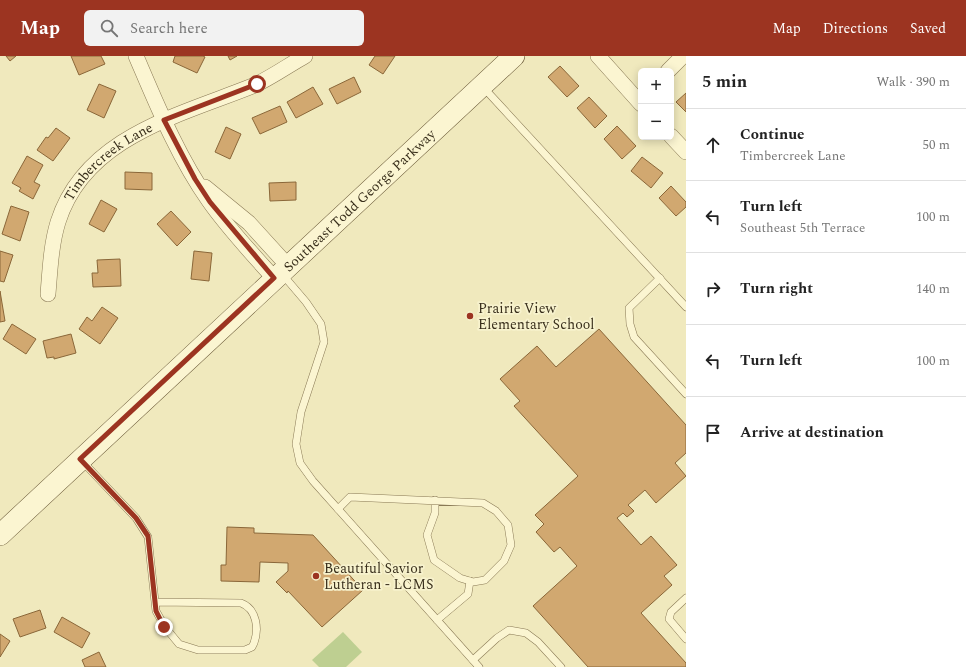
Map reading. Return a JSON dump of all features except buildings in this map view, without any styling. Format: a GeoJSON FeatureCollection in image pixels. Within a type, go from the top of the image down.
{"type":"FeatureCollection","features":[{"type":"Feature","properties":{"kind":"main road","name":"Southeast Todd George Parkway"},"geometry":{"type":"LineString","coordinates":[[0,534],[514,56]]}},
{"type":"Feature","properties":{"kind":"street"},"geometry":{"type":"LineString","coordinates":[[136,56],[164,120],[195,179],[249,223],[281,272]]}},
{"type":"Feature","properties":{"kind":"street","name":"Timbercreek Lane"},"geometry":{"type":"LineString","coordinates":[[48,294],[53,247],[58,222],[71,192],[90,166],[118,144],[164,120],[257,84],[305,56]]}},
{"type":"Feature","properties":{"kind":"street"},"geometry":{"type":"LineString","coordinates":[[598,56],[638,98]]}},
{"type":"Feature","properties":{"kind":"street"},"geometry":{"type":"LineString","coordinates":[[671,68],[684,56]]}},
{"type":"Feature","properties":{"kind":"street"},"geometry":{"type":"LineString","coordinates":[[674,139],[686,152]]}},
{"type":"Feature","properties":{"kind":"lane"},"geometry":{"type":"LineString","coordinates":[[482,85],[686,307]]}},
{"type":"Feature","properties":{"kind":"lane"},"geometry":{"type":"LineString","coordinates":[[281,272],[306,302],[321,324],[324,342],[301,412],[296,444],[300,463],[313,481],[479,667]]}},
{"type":"Feature","properties":{"kind":"lane"},"geometry":{"type":"LineString","coordinates":[[660,278],[629,308],[630,324],[634,337],[686,394]]}},
{"type":"Feature","properties":{"kind":"lane"},"geometry":{"type":"LineString","coordinates":[[80,459],[136,518],[148,536],[155,602],[156,611],[164,627],[179,644],[198,650],[245,650],[252,647],[254,643],[256,618],[246,605],[241,603],[155,602]]}},
{"type":"Feature","properties":{"kind":"lane"},"geometry":{"type":"LineString","coordinates":[[338,509],[350,497],[435,500],[484,503],[496,511],[508,525],[511,545],[504,561],[485,580],[470,581],[460,578],[434,560],[428,534],[435,513],[435,500]]}},
{"type":"Feature","properties":{"kind":"lane"},"geometry":{"type":"LineString","coordinates":[[437,620],[468,594],[470,581]]}},
{"type":"Feature","properties":{"kind":"lane"},"geometry":{"type":"LineString","coordinates":[[686,598],[671,612],[669,619],[686,638]]}},
{"type":"Feature","properties":{"kind":"lane"},"geometry":{"type":"LineString","coordinates":[[473,660],[497,638],[509,630],[526,633],[538,642],[561,667]]}},
{"type":"Feature","properties":{"kind":"green space"},"geometry":{"type":"Polygon","coordinates":[[[343,632],[362,652],[346,667],[319,667],[312,660],[343,632]]]}},
{"type":"Feature","properties":{"kind":"place","name":"Prairie View Elementary School"},"geometry":{"type":"Point","coordinates":[470,316]}},
{"type":"Feature","properties":{"kind":"place","name":"Beautiful Savior Lutheran - LCMS"},"geometry":{"type":"Point","coordinates":[316,576]}},
{"type":"Feature","properties":{"kind":"route"},"geometry":{"type":"LineString","coordinates":[[164,627],[156,611],[148,536],[136,518],[80,459],[274,278],[210,202],[195,179],[164,120],[257,84]]}}]}
